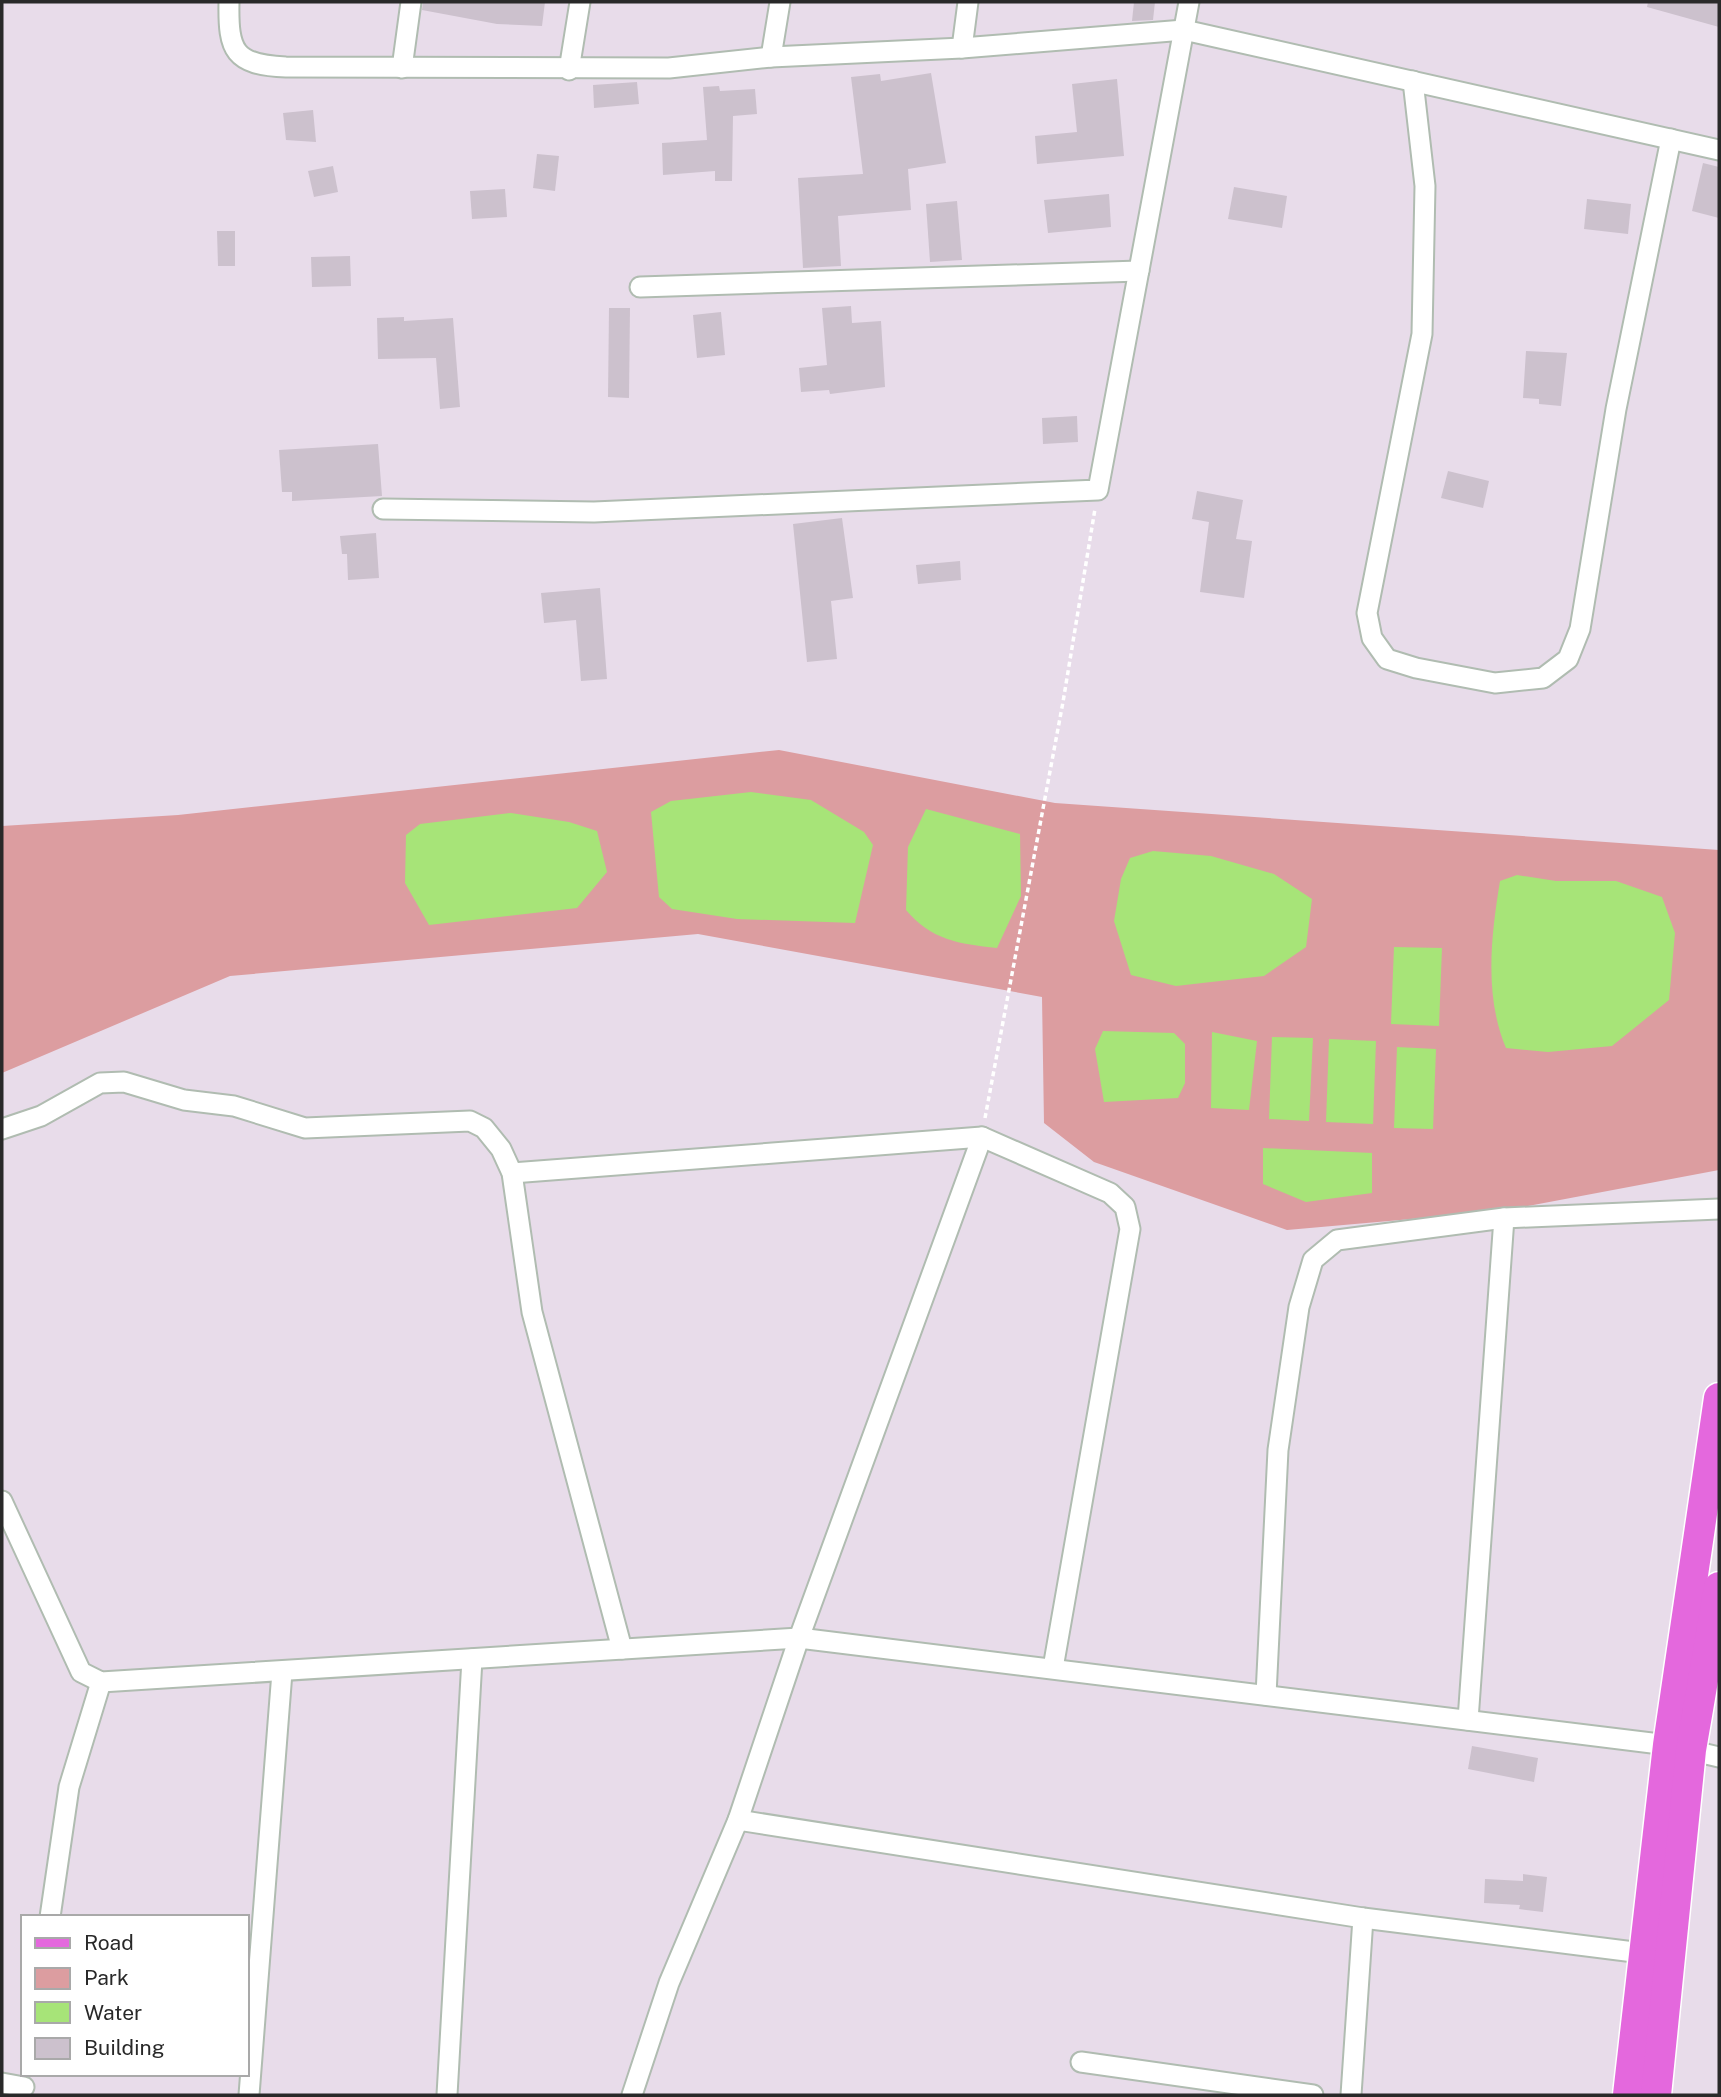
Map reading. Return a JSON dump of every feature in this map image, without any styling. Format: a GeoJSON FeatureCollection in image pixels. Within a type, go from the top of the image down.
{"type":"FeatureCollection","features":[{"type":"Feature","properties":{"kind":"main road"},"geometry":{"type":"LineString","coordinates":[[1656,2095],[1693,1751],[1719,1398]]}},
{"type":"Feature","properties":{"kind":"main road"},"geometry":{"type":"LineString","coordinates":[[1628,2095],[1642,1953],[1693,1751],[1719,1587]]}},
{"type":"Feature","properties":{"kind":"street"},"geometry":{"type":"LineString","coordinates":[[229,2],[228,36],[243,58],[258,66],[569,70],[669,68],[771,57],[962,48],[1184,30],[1719,150]]}},
{"type":"Feature","properties":{"kind":"street"},"geometry":{"type":"LineString","coordinates":[[401,68],[411,2]]}},
{"type":"Feature","properties":{"kind":"street"},"geometry":{"type":"LineString","coordinates":[[569,70],[580,2]]}},
{"type":"Feature","properties":{"kind":"street"},"geometry":{"type":"LineString","coordinates":[[771,57],[780,2]]}},
{"type":"Feature","properties":{"kind":"street"},"geometry":{"type":"LineString","coordinates":[[962,48],[968,2]]}},
{"type":"Feature","properties":{"kind":"street"},"geometry":{"type":"LineString","coordinates":[[383,509],[594,512],[1098,489],[1189,2]]}},
{"type":"Feature","properties":{"kind":"street"},"geometry":{"type":"LineString","coordinates":[[1413,81],[1425,186],[1422,334],[1367,613],[1372,638],[1387,659],[1416,668],[1495,683],[1543,678],[1568,659],[1580,629],[1616,409],[1671,139]]}},
{"type":"Feature","properties":{"kind":"street"},"geometry":{"type":"LineString","coordinates":[[640,287],[1139,271]]}},
{"type":"Feature","properties":{"kind":"street"},"geometry":{"type":"LineString","coordinates":[[2,1129],[41,1116],[100,1083],[124,1082],[184,1100],[234,1107],[304,1128],[470,1121],[484,1128],[501,1149],[512,1173],[532,1312],[622,1649]]}},
{"type":"Feature","properties":{"kind":"street"},"geometry":{"type":"LineString","coordinates":[[512,1173],[982,1137],[1110,1193],[1125,1207],[1130,1229],[1054,1668]]}},
{"type":"Feature","properties":{"kind":"street"},"geometry":{"type":"LineString","coordinates":[[632,2095],[669,1983],[738,1820],[799,1638],[982,1137]]}},
{"type":"Feature","properties":{"kind":"street"},"geometry":{"type":"LineString","coordinates":[[1266,1695],[1278,1450],[1299,1307],[1313,1260],[1337,1240],[1504,1218],[1719,1209]]}},
{"type":"Feature","properties":{"kind":"street"},"geometry":{"type":"LineString","coordinates":[[1468,1720],[1504,1218]]}},
{"type":"Feature","properties":{"kind":"street"},"geometry":{"type":"LineString","coordinates":[[2,1501],[81,1672],[101,1682],[799,1638],[1468,1720],[1693,1751]]}},
{"type":"Feature","properties":{"kind":"street"},"geometry":{"type":"LineString","coordinates":[[447,2095],[472,1659]]}},
{"type":"Feature","properties":{"kind":"street"},"geometry":{"type":"LineString","coordinates":[[249,2095],[282,1672]]}},
{"type":"Feature","properties":{"kind":"street"},"geometry":{"type":"LineString","coordinates":[[50,1915],[69,1787],[101,1682]]}},
{"type":"Feature","properties":{"kind":"street"},"geometry":{"type":"LineString","coordinates":[[738,1820],[1363,1918],[1642,1953]]}},
{"type":"Feature","properties":{"kind":"street"},"geometry":{"type":"LineString","coordinates":[[1351,2095],[1363,1918]]}},
{"type":"Feature","properties":{"kind":"street"},"geometry":{"type":"LineString","coordinates":[[1081,2062],[1313,2095]]}},
{"type":"Feature","properties":{"kind":"street"},"geometry":{"type":"LineString","coordinates":[[2,2083],[26,2086]]}},
{"type":"Feature","properties":{"kind":"path"},"geometry":{"type":"LineString","coordinates":[[982,1137],[1060,716],[1098,489]]}},
{"type":"Feature","properties":{"kind":"green space"},"geometry":{"type":"Polygon","coordinates":[[[779,750],[1055,803],[1719,850],[1719,1170],[1502,1211],[1287,1230],[1094,1162],[1044,1123],[1042,997],[698,934],[230,976],[2,1073],[2,826],[178,815],[779,750]]]}},
{"type":"Feature","properties":{"kind":"water"},"geometry":{"type":"Polygon","coordinates":[[[751,792],[811,800],[864,832],[873,845],[855,923],[737,919],[672,909],[659,897],[651,812],[671,801],[751,792]]]}},
{"type":"Feature","properties":{"kind":"water"},"geometry":{"type":"Polygon","coordinates":[[[926,809],[1020,834],[1021,896],[997,948],[947,939],[925,928],[906,910],[908,847],[926,809]]]}},
{"type":"Feature","properties":{"kind":"water"},"geometry":{"type":"Polygon","coordinates":[[[511,813],[569,822],[597,831],[607,872],[577,908],[429,925],[405,883],[406,835],[420,824],[511,813]]]}},
{"type":"Feature","properties":{"kind":"water"},"geometry":{"type":"Polygon","coordinates":[[[1153,851],[1211,856],[1274,874],[1312,899],[1306,947],[1264,976],[1176,986],[1131,975],[1114,921],[1121,879],[1130,858],[1153,851]]]}},
{"type":"Feature","properties":{"kind":"water"},"geometry":{"type":"Polygon","coordinates":[[[1517,875],[1556,881],[1616,881],[1662,897],[1675,933],[1669,1000],[1612,1046],[1548,1052],[1506,1048],[1499,1028],[1492,987],[1492,944],[1500,881],[1517,875]]]}},
{"type":"Feature","properties":{"kind":"water"},"geometry":{"type":"Polygon","coordinates":[[[1394,947],[1442,948],[1439,1026],[1391,1024],[1394,947]]]}},
{"type":"Feature","properties":{"kind":"water"},"geometry":{"type":"Polygon","coordinates":[[[1103,1031],[1174,1033],[1185,1044],[1185,1083],[1178,1098],[1104,1102],[1095,1049],[1103,1031]]]}},
{"type":"Feature","properties":{"kind":"water"},"geometry":{"type":"Polygon","coordinates":[[[1212,1032],[1257,1041],[1249,1110],[1211,1108],[1212,1032]]]}},
{"type":"Feature","properties":{"kind":"water"},"geometry":{"type":"Polygon","coordinates":[[[1272,1037],[1313,1038],[1309,1121],[1269,1119],[1272,1037]]]}},
{"type":"Feature","properties":{"kind":"water"},"geometry":{"type":"Polygon","coordinates":[[[1329,1039],[1376,1041],[1373,1124],[1326,1122],[1329,1039]]]}},
{"type":"Feature","properties":{"kind":"water"},"geometry":{"type":"Polygon","coordinates":[[[1397,1047],[1436,1049],[1433,1129],[1394,1128],[1397,1047]]]}},
{"type":"Feature","properties":{"kind":"water"},"geometry":{"type":"Polygon","coordinates":[[[1263,1148],[1372,1153],[1372,1193],[1306,1202],[1263,1184],[1263,1148]]]}},
{"type":"Feature","properties":{"kind":"building"},"geometry":{"type":"Polygon","coordinates":[[[423,2],[545,2],[542,26],[497,24],[422,10],[423,2]]]}},
{"type":"Feature","properties":{"kind":"building"},"geometry":{"type":"Polygon","coordinates":[[[1134,2],[1155,2],[1153,20],[1132,21],[1134,2]]]}},
{"type":"Feature","properties":{"kind":"building"},"geometry":{"type":"Polygon","coordinates":[[[1648,2],[1719,2],[1719,27],[1647,7],[1648,2]]]}},
{"type":"Feature","properties":{"kind":"building"},"geometry":{"type":"Polygon","coordinates":[[[931,73],[946,163],[908,169],[911,210],[838,216],[841,266],[803,268],[798,178],[863,174],[851,77],[880,74],[881,81],[931,73]]]}},
{"type":"Feature","properties":{"kind":"building"},"geometry":{"type":"Polygon","coordinates":[[[1117,79],[1124,156],[1037,164],[1035,136],[1077,132],[1072,84],[1117,79]]]}},
{"type":"Feature","properties":{"kind":"building"},"geometry":{"type":"Polygon","coordinates":[[[637,82],[639,104],[594,108],[593,85],[637,82]]]}},
{"type":"Feature","properties":{"kind":"building"},"geometry":{"type":"Polygon","coordinates":[[[719,86],[720,91],[755,89],[757,114],[733,116],[732,181],[715,181],[715,171],[663,175],[662,143],[707,140],[703,87],[719,86]]]}},
{"type":"Feature","properties":{"kind":"building"},"geometry":{"type":"Polygon","coordinates":[[[313,110],[316,142],[286,140],[283,113],[313,110]]]}},
{"type":"Feature","properties":{"kind":"building"},"geometry":{"type":"Polygon","coordinates":[[[537,154],[559,156],[555,191],[533,188],[537,154]]]}},
{"type":"Feature","properties":{"kind":"building"},"geometry":{"type":"Polygon","coordinates":[[[1703,163],[1719,167],[1719,218],[1692,211],[1703,163]]]}},
{"type":"Feature","properties":{"kind":"building"},"geometry":{"type":"Polygon","coordinates":[[[333,166],[338,192],[314,197],[308,171],[333,166]]]}},
{"type":"Feature","properties":{"kind":"building"},"geometry":{"type":"Polygon","coordinates":[[[1234,187],[1287,196],[1282,228],[1228,219],[1234,187]]]}},
{"type":"Feature","properties":{"kind":"building"},"geometry":{"type":"Polygon","coordinates":[[[505,189],[507,217],[472,219],[470,191],[505,189]]]}},
{"type":"Feature","properties":{"kind":"building"},"geometry":{"type":"Polygon","coordinates":[[[1109,194],[1111,227],[1048,233],[1044,200],[1109,194]]]}},
{"type":"Feature","properties":{"kind":"building"},"geometry":{"type":"Polygon","coordinates":[[[1587,199],[1631,204],[1628,234],[1584,229],[1587,199]]]}},
{"type":"Feature","properties":{"kind":"building"},"geometry":{"type":"Polygon","coordinates":[[[957,201],[962,260],[930,262],[926,204],[957,201]]]}},
{"type":"Feature","properties":{"kind":"building"},"geometry":{"type":"Polygon","coordinates":[[[217,231],[235,231],[235,266],[218,266],[217,231]]]}},
{"type":"Feature","properties":{"kind":"building"},"geometry":{"type":"Polygon","coordinates":[[[350,256],[351,286],[312,287],[311,257],[350,256]]]}},
{"type":"Feature","properties":{"kind":"building"},"geometry":{"type":"Polygon","coordinates":[[[851,306],[852,323],[881,321],[885,387],[830,394],[829,390],[801,392],[799,368],[827,365],[822,308],[851,306]]]}},
{"type":"Feature","properties":{"kind":"building"},"geometry":{"type":"Polygon","coordinates":[[[609,308],[630,308],[629,398],[608,397],[609,308]]]}},
{"type":"Feature","properties":{"kind":"building"},"geometry":{"type":"Polygon","coordinates":[[[721,312],[725,355],[697,358],[693,315],[721,312]]]}},
{"type":"Feature","properties":{"kind":"building"},"geometry":{"type":"Polygon","coordinates":[[[404,317],[404,321],[453,318],[460,407],[440,409],[436,358],[378,359],[377,318],[404,317]]]}},
{"type":"Feature","properties":{"kind":"building"},"geometry":{"type":"Polygon","coordinates":[[[1526,351],[1567,353],[1561,406],[1539,404],[1539,399],[1523,398],[1526,351]]]}},
{"type":"Feature","properties":{"kind":"building"},"geometry":{"type":"Polygon","coordinates":[[[1077,416],[1078,442],[1043,444],[1042,418],[1077,416]]]}},
{"type":"Feature","properties":{"kind":"building"},"geometry":{"type":"Polygon","coordinates":[[[378,444],[382,496],[292,501],[292,492],[282,492],[279,450],[378,444]]]}},
{"type":"Feature","properties":{"kind":"building"},"geometry":{"type":"Polygon","coordinates":[[[1448,471],[1489,481],[1483,508],[1441,498],[1448,471]]]}},
{"type":"Feature","properties":{"kind":"building"},"geometry":{"type":"Polygon","coordinates":[[[1197,491],[1243,500],[1236,539],[1252,541],[1244,598],[1200,592],[1209,522],[1192,519],[1197,491]]]}},
{"type":"Feature","properties":{"kind":"building"},"geometry":{"type":"Polygon","coordinates":[[[842,518],[853,598],[831,601],[837,659],[807,662],[793,524],[842,518]]]}},
{"type":"Feature","properties":{"kind":"building"},"geometry":{"type":"Polygon","coordinates":[[[376,533],[379,578],[348,580],[347,554],[342,554],[340,536],[376,533]]]}},
{"type":"Feature","properties":{"kind":"building"},"geometry":{"type":"Polygon","coordinates":[[[960,561],[961,580],[918,584],[916,565],[960,561]]]}},
{"type":"Feature","properties":{"kind":"building"},"geometry":{"type":"Polygon","coordinates":[[[600,588],[607,679],[581,681],[576,620],[544,623],[541,593],[600,588]]]}},
{"type":"Feature","properties":{"kind":"building"},"geometry":{"type":"Polygon","coordinates":[[[1472,1746],[1538,1758],[1534,1782],[1468,1769],[1472,1746]]]}},
{"type":"Feature","properties":{"kind":"building"},"geometry":{"type":"Polygon","coordinates":[[[1523,1874],[1547,1877],[1543,1912],[1519,1909],[1520,1905],[1484,1903],[1485,1879],[1523,1881],[1523,1874]]]}}]}
